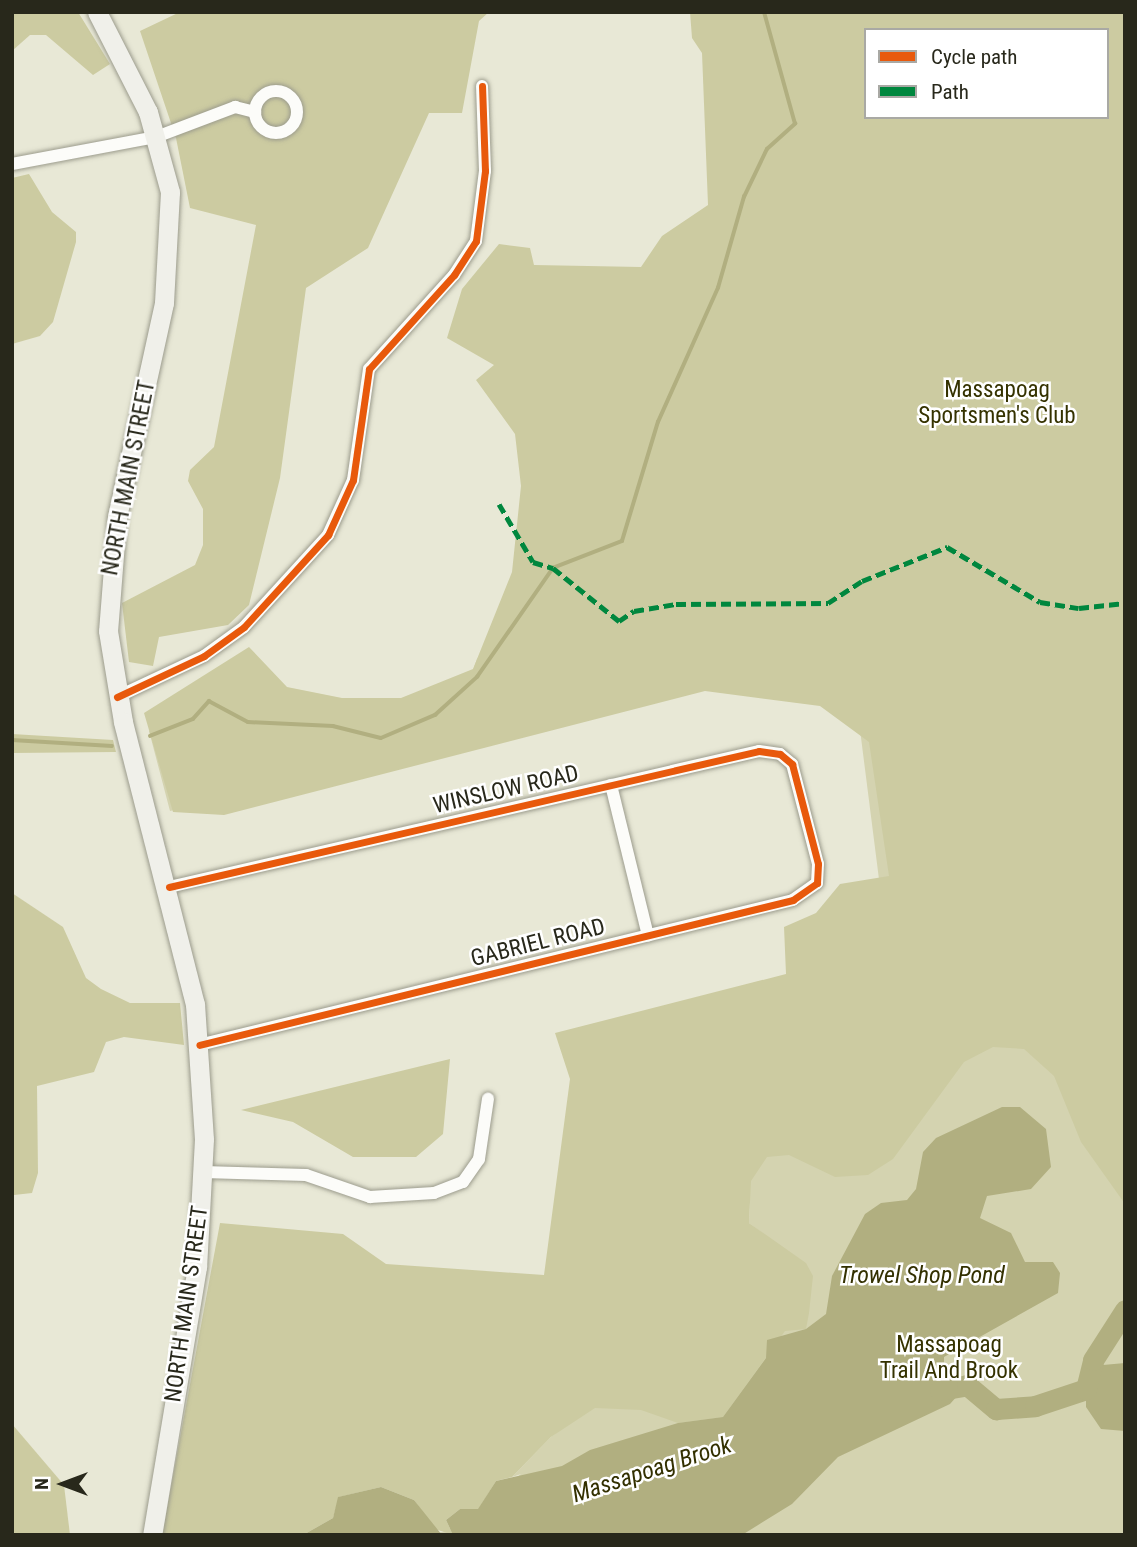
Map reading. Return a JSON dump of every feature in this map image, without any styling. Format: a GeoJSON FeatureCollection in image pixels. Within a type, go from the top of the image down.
{"type":"FeatureCollection","features":[{"type":"Feature","properties":{"kind":"main road","name":"NORTH MAIN STREET"},"geometry":{"type":"LineString","coordinates":[[97,12],[156,137],[172,222],[164,303],[110,565],[108,631],[117,696],[169,887],[199,1045],[203,1172],[197,1267],[152,1535]]}},
{"type":"Feature","properties":{"kind":"street"},"geometry":{"type":"LineString","coordinates":[[117,696],[204,656],[244,627],[328,535],[353,480],[369,369],[454,275],[476,241],[485,181],[482,86]]}},
{"type":"Feature","properties":{"kind":"street"},"geometry":{"type":"LineString","coordinates":[[12,164],[156,137],[235,107],[255,112]]}},
{"type":"Feature","properties":{"kind":"street","name":"WINSLOW ROAD"},"geometry":{"type":"LineString","coordinates":[[169,887],[769,751],[792,764],[807,819]]}},
{"type":"Feature","properties":{"kind":"street"},"geometry":{"type":"LineString","coordinates":[[611,785],[648,936]]}},
{"type":"Feature","properties":{"kind":"street","name":"GABRIEL ROAD"},"geometry":{"type":"LineString","coordinates":[[199,1045],[648,936],[811,891],[818,874],[807,819]]}},
{"type":"Feature","properties":{"kind":"street"},"geometry":{"type":"LineString","coordinates":[[203,1172],[306,1175],[370,1197],[434,1193],[463,1182],[479,1159],[488,1099]]}},
{"type":"Feature","properties":{"kind":"green space"},"geometry":{"type":"Polygon","coordinates":[[[12,12],[78,12],[110,64],[93,75],[46,35],[30,35],[12,51],[12,12]]]}},
{"type":"Feature","properties":{"kind":"green space"},"geometry":{"type":"Polygon","coordinates":[[[180,12],[489,12],[479,21],[462,113],[429,113],[368,248],[306,288],[280,478],[249,605],[228,625],[159,637],[153,666],[129,662],[122,603],[195,565],[203,545],[203,509],[188,481],[190,470],[214,447],[256,225],[190,208],[176,138],[140,31],[180,12]]]}},
{"type":"Feature","properties":{"kind":"green space","name":"Massapoag Sportsmen's Club"},"geometry":{"type":"Polygon","coordinates":[[[690,12],[1125,12],[1125,1204],[1081,1142],[1054,1076],[1024,1049],[993,1047],[964,1062],[893,1159],[868,1175],[835,1177],[789,1155],[767,1157],[751,1181],[749,1223],[806,1263],[813,1276],[809,1313],[806,1329],[785,1331],[723,1417],[678,1423],[641,1410],[595,1408],[551,1437],[512,1477],[496,1481],[478,1510],[460,1509],[446,1520],[453,1535],[435,1529],[414,1500],[381,1487],[339,1497],[333,1518],[303,1535],[162,1535],[220,1223],[343,1234],[386,1264],[544,1275],[570,1079],[555,1033],[786,974],[784,927],[816,913],[840,884],[889,876],[869,742],[820,706],[705,691],[224,815],[173,812],[144,713],[249,647],[287,687],[342,698],[401,698],[473,669],[512,572],[521,486],[515,434],[476,380],[494,365],[447,338],[462,289],[499,244],[530,248],[534,265],[641,267],[662,236],[708,205],[702,53],[692,38],[690,12]]]}},
{"type":"Feature","properties":{"kind":"green space","name":"Massapoag Trail And Brook"},"geometry":{"type":"Polygon","coordinates":[[[1125,64],[1125,1535],[169,1535],[447,1532],[521,1474],[512,1477],[551,1437],[789,1253],[749,1223],[750,1200],[737,1188],[889,958],[850,651],[170,811],[149,731],[460,705],[477,659],[865,119],[1109,119],[1109,111],[1125,64]]]}},
{"type":"Feature","properties":{"kind":"green space"},"geometry":{"type":"Polygon","coordinates":[[[29,174],[52,212],[76,232],[76,242],[53,322],[40,336],[12,344],[12,178],[29,174]]]}},
{"type":"Feature","properties":{"kind":"green space"},"geometry":{"type":"Polygon","coordinates":[[[12,734],[113,740],[116,752],[12,753],[12,734]]]}},
{"type":"Feature","properties":{"kind":"green space"},"geometry":{"type":"Polygon","coordinates":[[[12,893],[63,927],[86,978],[101,989],[130,1003],[180,1003],[184,1045],[124,1037],[106,1042],[94,1072],[37,1086],[38,1173],[32,1193],[14,1195],[12,893]]]}},
{"type":"Feature","properties":{"kind":"green space"},"geometry":{"type":"Polygon","coordinates":[[[450,1059],[443,1134],[416,1157],[353,1157],[293,1122],[241,1110],[450,1059]]]}},
{"type":"Feature","properties":{"kind":"green space"},"geometry":{"type":"Polygon","coordinates":[[[12,1424],[64,1485],[70,1535],[12,1535],[12,1424]]]}},
{"type":"Feature","properties":{"kind":"water","name":"Trowel Shop Pond"},"geometry":{"type":"Polygon","coordinates":[[[1002,1107],[1020,1107],[1046,1129],[1051,1167],[1031,1189],[987,1196],[980,1218],[1011,1233],[1025,1262],[1053,1262],[1060,1273],[1058,1293],[944,1357],[944,1368],[967,1385],[950,1404],[838,1457],[792,1504],[742,1535],[453,1535],[446,1520],[460,1509],[478,1509],[496,1481],[562,1466],[590,1450],[678,1423],[723,1417],[766,1358],[767,1340],[806,1329],[826,1314],[832,1276],[865,1214],[881,1203],[907,1200],[916,1189],[923,1152],[936,1138],[1002,1107]]]}},
{"type":"Feature","properties":{"kind":"water"},"geometry":{"type":"Polygon","coordinates":[[[1125,1363],[1125,1431],[1101,1429],[1086,1407],[1086,1389],[1103,1365],[1125,1363]]]}},
{"type":"Feature","properties":{"kind":"water"},"geometry":{"type":"Polygon","coordinates":[[[381,1487],[414,1500],[442,1535],[303,1535],[333,1518],[338,1497],[381,1487]]]}},
{"type":"Feature","properties":{"kind":"waterway"},"geometry":{"type":"LineString","coordinates":[[150,736],[193,719],[209,701],[248,722],[333,726],[381,738],[435,715],[477,677],[553,568],[622,541],[658,422],[718,288],[744,197],[767,149],[795,124],[764,12]]}},
{"type":"Feature","properties":{"kind":"waterway"},"geometry":{"type":"LineString","coordinates":[[12,740],[112,746]]}},
{"type":"Feature","properties":{"kind":"waterway","name":"Massapoag Brook"},"geometry":{"type":"LineString","coordinates":[[940,1390],[967,1385],[996,1409],[1035,1406],[1086,1389],[1093,1360],[1125,1310]]}},
{"type":"Feature","properties":{"kind":"marked path"},"geometry":{"type":"LineString","coordinates":[[499,504],[533,562],[553,568],[619,621],[634,611],[676,604],[828,603],[862,581],[947,547],[1040,602],[1079,608],[1125,603]]}},
{"type":"Feature","properties":{"kind":"cycle path"},"geometry":{"type":"LineString","coordinates":[[117,697],[204,656],[244,627],[328,535],[353,480],[369,369],[454,275],[476,241],[485,171],[482,86]]}},
{"type":"Feature","properties":{"kind":"cycle path"},"geometry":{"type":"LineString","coordinates":[[169,887],[759,751],[780,754],[792,764],[818,864],[817,883],[793,900],[199,1045]]}}]}
